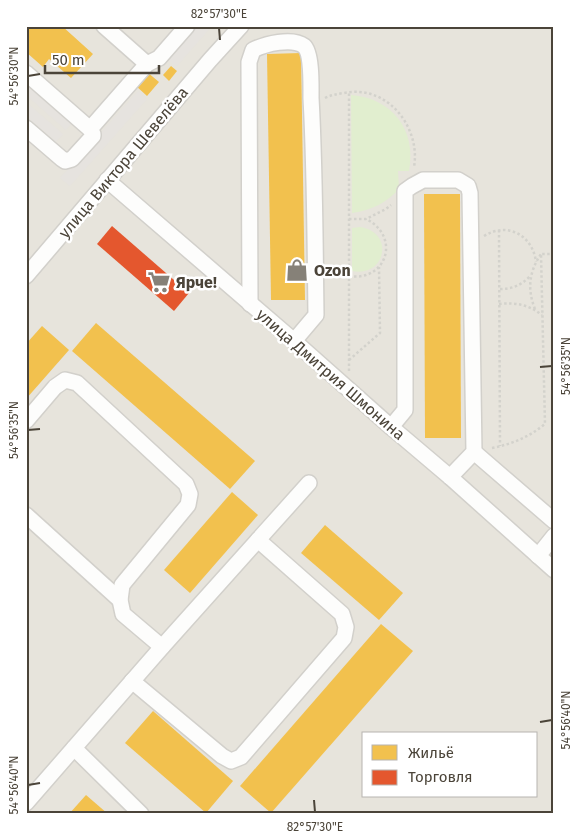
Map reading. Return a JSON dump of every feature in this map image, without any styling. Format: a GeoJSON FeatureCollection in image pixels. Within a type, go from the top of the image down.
{"type":"FeatureCollection","features":[{"type":"Feature","properties":{"kind":"street"},"geometry":{"type":"LineString","coordinates":[[104,26],[147,64]]}},
{"type":"Feature","properties":{"kind":"street"},"geometry":{"type":"LineString","coordinates":[[90,129],[147,64],[159,58],[187,26]]}},
{"type":"Feature","properties":{"kind":"street"},"geometry":{"type":"LineString","coordinates":[[237,30],[253,50]]}},
{"type":"Feature","properties":{"kind":"street","name":"улица Виктора Шевелёва"},"geometry":{"type":"LineString","coordinates":[[26,276],[237,30]]}},
{"type":"Feature","properties":{"kind":"street"},"geometry":{"type":"LineString","coordinates":[[250,304],[249,62],[253,50],[264,45],[292,42],[305,47],[309,55],[312,106],[316,315],[294,341]]}},
{"type":"Feature","properties":{"kind":"street"},"geometry":{"type":"LineString","coordinates":[[26,73],[90,129],[93,136],[72,160],[65,161],[26,128]]}},
{"type":"Feature","properties":{"kind":"street","name":"улица Дмитрия Шмонина"},"geometry":{"type":"LineString","coordinates":[[107,180],[450,477],[554,570]]}},
{"type":"Feature","properties":{"kind":"street"},"geometry":{"type":"LineString","coordinates":[[391,427],[405,410],[405,191],[423,180],[458,180],[468,186],[470,193],[474,452],[450,477]]}},
{"type":"Feature","properties":{"kind":"street"},"geometry":{"type":"LineString","coordinates":[[26,421],[56,387],[65,380],[77,383],[186,484],[190,494],[188,505],[122,586],[120,600],[123,614],[162,647]]}},
{"type":"Feature","properties":{"kind":"street"},"geometry":{"type":"LineString","coordinates":[[474,452],[554,521]]}},
{"type":"Feature","properties":{"kind":"street"},"geometry":{"type":"LineString","coordinates":[[26,803],[309,483]]}},
{"type":"Feature","properties":{"kind":"street"},"geometry":{"type":"LineString","coordinates":[[26,515],[120,600]]}},
{"type":"Feature","properties":{"kind":"street"},"geometry":{"type":"LineString","coordinates":[[538,556],[554,536]]}},
{"type":"Feature","properties":{"kind":"street"},"geometry":{"type":"LineString","coordinates":[[132,681],[222,756],[232,761],[241,757],[344,638],[346,627],[342,614],[258,540]]}},
{"type":"Feature","properties":{"kind":"street"},"geometry":{"type":"LineString","coordinates":[[74,748],[142,814]]}},
{"type":"Feature","properties":{"kind":"path"},"geometry":{"type":"LineString","coordinates":[[349,92],[349,390]]}},
{"type":"Feature","properties":{"kind":"path"},"geometry":{"type":"LineString","coordinates":[[312,106],[329,96],[360,92],[390,104],[405,120],[414,140],[414,172],[405,191],[386,209],[366,219],[349,219]]}},
{"type":"Feature","properties":{"kind":"path"},"geometry":{"type":"LineString","coordinates":[[349,276],[365,276],[379,267],[384,260],[386,244],[384,236],[374,223],[366,219]]}},
{"type":"Feature","properties":{"kind":"path"},"geometry":{"type":"LineString","coordinates":[[499,230],[500,446]]}},
{"type":"Feature","properties":{"kind":"path"},"geometry":{"type":"LineString","coordinates":[[472,252],[482,237],[490,232],[499,230],[513,231],[525,238],[533,249],[536,262]]}},
{"type":"Feature","properties":{"kind":"path"},"geometry":{"type":"LineString","coordinates":[[535,309],[531,300],[531,275],[541,254]]}},
{"type":"Feature","properties":{"kind":"path"},"geometry":{"type":"LineString","coordinates":[[541,254],[554,254]]}},
{"type":"Feature","properties":{"kind":"path"},"geometry":{"type":"LineString","coordinates":[[474,452],[510,444],[525,438],[544,424],[541,254]]}},
{"type":"Feature","properties":{"kind":"path"},"geometry":{"type":"LineString","coordinates":[[349,360],[380,333],[379,267]]}},
{"type":"Feature","properties":{"kind":"path"},"geometry":{"type":"LineString","coordinates":[[499,289],[514,288],[531,275]]}},
{"type":"Feature","properties":{"kind":"path"},"geometry":{"type":"LineString","coordinates":[[499,304],[518,304],[535,309],[542,314]]}},
{"type":"Feature","properties":{"kind":"shaded area"},"geometry":{"type":"Polygon","coordinates":[[[26,26],[554,26],[554,814],[26,814],[26,26]]]}},
{"type":"Feature","properties":{"kind":"shaded area"},"geometry":{"type":"Polygon","coordinates":[[[195,26],[212,26],[176,67],[167,58],[195,26]]]}},
{"type":"Feature","properties":{"kind":"shaded area"},"geometry":{"type":"Polygon","coordinates":[[[26,81],[73,122],[66,130],[26,95],[26,81]]]}},
{"type":"Feature","properties":{"kind":"shaded area"},"geometry":{"type":"Polygon","coordinates":[[[138,91],[147,99],[70,186],[60,178],[138,91]]]}},
{"type":"Feature","properties":{"kind":"shaded area"},"geometry":{"type":"Polygon","coordinates":[[[26,102],[63,134],[56,142],[26,116],[26,102]]]}},
{"type":"Feature","properties":{"kind":"green space"},"geometry":{"type":"Polygon","coordinates":[[[351,95],[366,97],[378,102],[398,119],[405,130],[409,142],[410,156],[409,171],[398,171],[399,189],[394,194],[378,205],[352,213],[351,95]]]}},
{"type":"Feature","properties":{"kind":"green space"},"geometry":{"type":"Polygon","coordinates":[[[360,227],[371,231],[378,237],[382,245],[382,253],[379,261],[373,268],[364,271],[352,271],[352,228],[360,227]]]}},
{"type":"Feature","properties":{"kind":"building: Жильё"},"geometry":{"type":"Polygon","coordinates":[[[26,26],[62,26],[93,54],[71,78],[49,59],[43,67],[26,52],[26,26]]]}},
{"type":"Feature","properties":{"kind":"building: Жильё"},"geometry":{"type":"Polygon","coordinates":[[[301,53],[305,300],[271,300],[267,54],[301,53]]]}},
{"type":"Feature","properties":{"kind":"building: Жильё"},"geometry":{"type":"Polygon","coordinates":[[[171,66],[177,71],[169,81],[163,75],[171,66]]]}},
{"type":"Feature","properties":{"kind":"building: Жильё"},"geometry":{"type":"Polygon","coordinates":[[[147,72],[159,82],[147,96],[135,85],[147,72]]]}},
{"type":"Feature","properties":{"kind":"building: Жильё"},"geometry":{"type":"Polygon","coordinates":[[[424,194],[460,194],[461,438],[425,438],[424,194]]]}},
{"type":"Feature","properties":{"kind":"building: Жильё"},"geometry":{"type":"Polygon","coordinates":[[[96,323],[255,461],[230,489],[72,351],[96,323]]]}},
{"type":"Feature","properties":{"kind":"building: Жильё"},"geometry":{"type":"Polygon","coordinates":[[[42,326],[69,350],[26,399],[26,344],[42,326]]]}},
{"type":"Feature","properties":{"kind":"building: Жильё"},"geometry":{"type":"Polygon","coordinates":[[[232,492],[258,515],[190,593],[164,570],[232,492]]]}},
{"type":"Feature","properties":{"kind":"building: Жильё"},"geometry":{"type":"Polygon","coordinates":[[[325,525],[403,593],[379,620],[301,553],[325,525]]]}},
{"type":"Feature","properties":{"kind":"building: Жильё"},"geometry":{"type":"Polygon","coordinates":[[[381,624],[413,651],[271,813],[240,786],[381,624]]]}},
{"type":"Feature","properties":{"kind":"building: Жильё"},"geometry":{"type":"Polygon","coordinates":[[[153,711],[233,781],[206,813],[125,743],[153,711]]]}},
{"type":"Feature","properties":{"kind":"building: Жильё"},"geometry":{"type":"Polygon","coordinates":[[[86,795],[108,814],[69,814],[86,795]]]}},
{"type":"Feature","properties":{"kind":"building: Торговля"},"geometry":{"type":"Polygon","coordinates":[[[112,226],[189,293],[174,311],[97,244],[112,226]]]}},
{"type":"Feature","properties":{"kind":"place","name":"Ozon"},"geometry":{"type":"Point","coordinates":[297,270]}},
{"type":"Feature","properties":{"kind":"place","name":"Ярче!"},"geometry":{"type":"Point","coordinates":[159,282]}}]}
